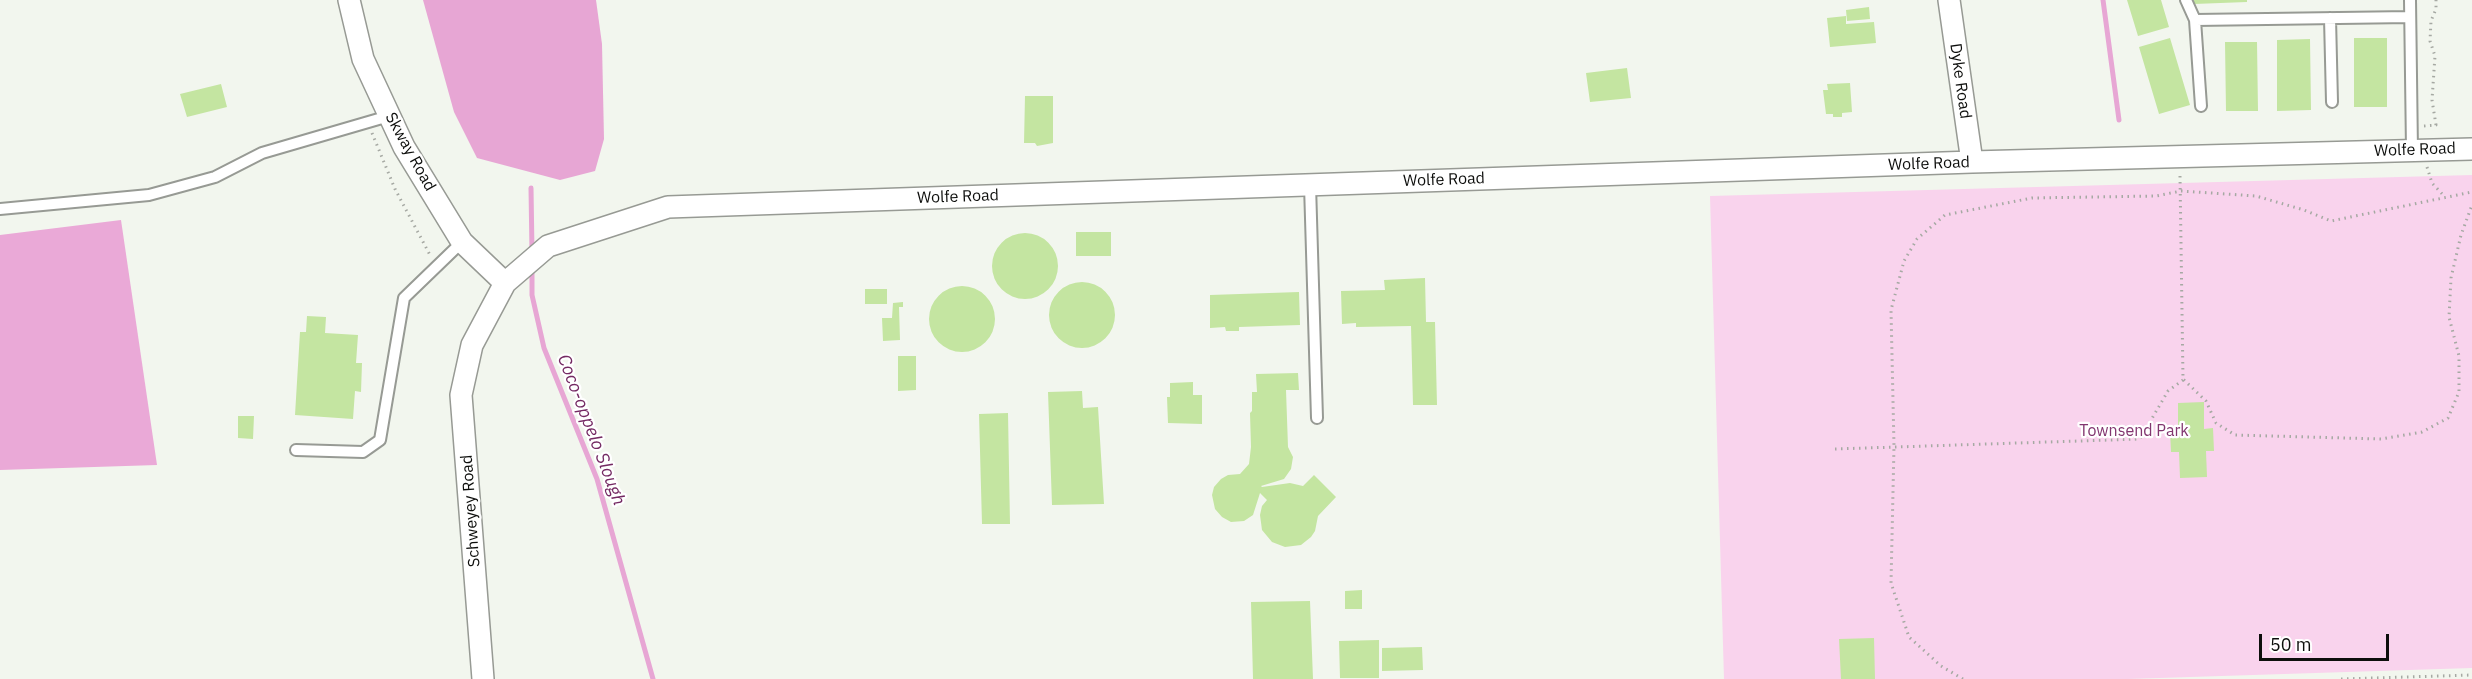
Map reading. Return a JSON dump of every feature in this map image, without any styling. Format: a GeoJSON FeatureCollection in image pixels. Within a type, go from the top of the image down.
{"type":"FeatureCollection","features":[{"type":"Feature","properties":{"kind":"street","name":"Skway Road"},"geometry":{"type":"LineString","coordinates":[[349,0],[363,58],[404,147],[462,242],[505,283]]}},
{"type":"Feature","properties":{"kind":"street","name":"Dyke Road"},"geometry":{"type":"LineString","coordinates":[[1949,0],[1972,162]]}},
{"type":"Feature","properties":{"kind":"street","name":"Wolfe Road"},"geometry":{"type":"LineString","coordinates":[[472,345],[505,283],[548,246],[668,207],[1972,162],[2180,157],[2419,158],[2472,149]]}},
{"type":"Feature","properties":{"kind":"street","name":"Schweyey Road"},"geometry":{"type":"LineString","coordinates":[[472,345],[461,394],[483,679]]}},
{"type":"Feature","properties":{"kind":"lane"},"geometry":{"type":"LineString","coordinates":[[2186,0],[2195,20],[2201,106]]}},
{"type":"Feature","properties":{"kind":"lane"},"geometry":{"type":"LineString","coordinates":[[2410,0],[2419,158]]}},
{"type":"Feature","properties":{"kind":"lane"},"geometry":{"type":"LineString","coordinates":[[2195,20],[2410,17]]}},
{"type":"Feature","properties":{"kind":"lane"},"geometry":{"type":"LineString","coordinates":[[2330,18],[2332,102]]}},
{"type":"Feature","properties":{"kind":"lane"},"geometry":{"type":"LineString","coordinates":[[0,209],[149,195],[216,177],[262,153],[389,116]]}},
{"type":"Feature","properties":{"kind":"lane"},"geometry":{"type":"LineString","coordinates":[[1310,185],[1317,418]]}},
{"type":"Feature","properties":{"kind":"lane"},"geometry":{"type":"LineString","coordinates":[[296,450],[363,452],[380,440],[404,298],[462,242]]}},
{"type":"Feature","properties":{"kind":"path"},"geometry":{"type":"LineString","coordinates":[[2180,157],[2183,379],[2206,401],[2216,423],[2235,435],[2381,439],[2422,432],[2448,418],[2459,393],[2459,356],[2449,317],[2451,278],[2472,206]]}},
{"type":"Feature","properties":{"kind":"path"},"geometry":{"type":"LineString","coordinates":[[2419,158],[2433,183],[2445,198]]}},
{"type":"Feature","properties":{"kind":"path"},"geometry":{"type":"LineString","coordinates":[[1963,679],[1941,666],[1909,637],[1891,583],[1894,446],[1891,310],[1904,261],[1917,239],[1946,215],[2032,198],[2156,196],[2181,191],[2256,196],[2304,210],[2331,221],[2472,192]]}},
{"type":"Feature","properties":{"kind":"path"},"geometry":{"type":"LineString","coordinates":[[1835,449],[2140,439],[2168,391],[2183,379]]}},
{"type":"Feature","properties":{"kind":"path"},"geometry":{"type":"LineString","coordinates":[[2341,679],[2472,675]]}},
{"type":"Feature","properties":{"kind":"green space","name":"Townsend Park"},"geometry":{"type":"Polygon","coordinates":[[[2472,175],[2472,668],[2128,679],[1724,679],[1710,196],[2472,175]]]}},
{"type":"Feature","properties":{"kind":"shaded area"},"geometry":{"type":"Polygon","coordinates":[[[423,0],[596,0],[602,44],[604,139],[595,171],[560,180],[477,158],[454,112],[423,0]]]}},
{"type":"Feature","properties":{"kind":"shaded area"},"geometry":{"type":"Polygon","coordinates":[[[121,220],[157,465],[0,470],[0,235],[121,220]]]}},
{"type":"Feature","properties":{"kind":"building"},"geometry":{"type":"Polygon","coordinates":[[[2127,0],[2161,0],[2169,27],[2138,36],[2127,0]]]}},
{"type":"Feature","properties":{"kind":"building"},"geometry":{"type":"Polygon","coordinates":[[[2194,0],[2247,0],[2247,2],[2194,4],[2194,0]]]}},
{"type":"Feature","properties":{"kind":"building"},"geometry":{"type":"Polygon","coordinates":[[[1869,7],[1870,19],[1847,21],[1846,10],[1869,7]]]}},
{"type":"Feature","properties":{"kind":"building"},"geometry":{"type":"Polygon","coordinates":[[[1846,16],[1846,24],[1874,22],[1876,43],[1830,47],[1827,18],[1846,16]]]}},
{"type":"Feature","properties":{"kind":"building"},"geometry":{"type":"Polygon","coordinates":[[[2170,38],[2190,105],[2159,114],[2139,47],[2170,38]]]}},
{"type":"Feature","properties":{"kind":"building"},"geometry":{"type":"Polygon","coordinates":[[[2354,38],[2387,38],[2387,107],[2354,107],[2354,38]]]}},
{"type":"Feature","properties":{"kind":"building"},"geometry":{"type":"Polygon","coordinates":[[[2310,39],[2311,110],[2277,111],[2277,40],[2310,39]]]}},
{"type":"Feature","properties":{"kind":"building"},"geometry":{"type":"Polygon","coordinates":[[[2225,42],[2257,42],[2258,111],[2226,111],[2225,42]]]}},
{"type":"Feature","properties":{"kind":"building"},"geometry":{"type":"Polygon","coordinates":[[[1627,68],[1631,98],[1590,102],[1586,73],[1627,68]]]}},
{"type":"Feature","properties":{"kind":"building"},"geometry":{"type":"Polygon","coordinates":[[[1850,83],[1852,112],[1842,113],[1842,117],[1826,114],[1823,90],[1828,90],[1827,84],[1850,83]]]}},
{"type":"Feature","properties":{"kind":"building"},"geometry":{"type":"Polygon","coordinates":[[[221,84],[227,107],[187,117],[180,94],[221,84]]]}},
{"type":"Feature","properties":{"kind":"building"},"geometry":{"type":"Polygon","coordinates":[[[1025,96],[1053,96],[1053,143],[1037,146],[1035,143],[1024,143],[1025,96]]]}},
{"type":"Feature","properties":{"kind":"building"},"geometry":{"type":"Polygon","coordinates":[[[1076,232],[1111,232],[1111,256],[1076,256],[1076,232]]]}},
{"type":"Feature","properties":{"kind":"building"},"geometry":{"type":"Polygon","coordinates":[[[1025,233],[1037,236],[1048,243],[1055,254],[1058,266],[1055,278],[1048,289],[1037,296],[1025,299],[1013,296],[1002,289],[995,278],[992,266],[995,254],[1002,243],[1013,236],[1025,233]]]}},
{"type":"Feature","properties":{"kind":"building"},"geometry":{"type":"Polygon","coordinates":[[[1425,278],[1426,322],[1435,322],[1437,405],[1413,405],[1411,326],[1356,327],[1356,323],[1342,324],[1341,291],[1385,290],[1384,280],[1425,278]]]}},
{"type":"Feature","properties":{"kind":"building"},"geometry":{"type":"Polygon","coordinates":[[[1082,282],[1094,285],[1105,292],[1112,303],[1115,315],[1112,327],[1105,338],[1094,345],[1082,348],[1070,345],[1059,338],[1052,327],[1049,315],[1052,303],[1059,292],[1070,285],[1082,282]]]}},
{"type":"Feature","properties":{"kind":"building"},"geometry":{"type":"Polygon","coordinates":[[[962,286],[974,289],[985,296],[992,307],[995,319],[992,331],[985,342],[974,349],[962,352],[950,349],[939,342],[932,331],[929,319],[932,307],[939,296],[950,289],[962,286]]]}},
{"type":"Feature","properties":{"kind":"building"},"geometry":{"type":"Polygon","coordinates":[[[865,289],[887,289],[887,304],[865,304],[865,289]]]}},
{"type":"Feature","properties":{"kind":"building"},"geometry":{"type":"Polygon","coordinates":[[[1299,292],[1300,325],[1239,327],[1239,331],[1226,331],[1225,327],[1210,328],[1210,295],[1299,292]]]}},
{"type":"Feature","properties":{"kind":"building"},"geometry":{"type":"Polygon","coordinates":[[[903,302],[903,307],[899,307],[900,340],[883,341],[882,318],[892,318],[893,303],[903,302]]]}},
{"type":"Feature","properties":{"kind":"building"},"geometry":{"type":"Polygon","coordinates":[[[307,316],[326,317],[325,333],[358,335],[356,363],[362,363],[361,392],[355,391],[353,419],[295,415],[300,332],[306,332],[307,316]]]}},
{"type":"Feature","properties":{"kind":"building"},"geometry":{"type":"Polygon","coordinates":[[[898,356],[916,356],[916,390],[898,391],[898,356]]]}},
{"type":"Feature","properties":{"kind":"building"},"geometry":{"type":"Polygon","coordinates":[[[1298,373],[1299,390],[1286,390],[1288,447],[1293,457],[1291,469],[1284,479],[1261,486],[1290,483],[1303,486],[1314,475],[1336,497],[1318,516],[1315,531],[1311,537],[1301,545],[1285,547],[1272,542],[1262,530],[1260,515],[1262,506],[1267,500],[1260,493],[1253,515],[1244,521],[1231,522],[1215,509],[1212,495],[1214,487],[1221,479],[1228,475],[1240,474],[1249,464],[1250,413],[1252,411],[1252,392],[1257,392],[1256,374],[1298,373]]]}},
{"type":"Feature","properties":{"kind":"building"},"geometry":{"type":"Polygon","coordinates":[[[1193,382],[1193,395],[1202,395],[1202,424],[1168,423],[1167,397],[1170,397],[1170,383],[1193,382]]]}},
{"type":"Feature","properties":{"kind":"building"},"geometry":{"type":"Polygon","coordinates":[[[1082,391],[1083,408],[1098,407],[1104,504],[1052,505],[1048,392],[1082,391]]]}},
{"type":"Feature","properties":{"kind":"building"},"geometry":{"type":"Polygon","coordinates":[[[2204,402],[2204,429],[2213,428],[2214,451],[2206,451],[2207,477],[2180,478],[2179,452],[2171,452],[2170,431],[2178,431],[2178,403],[2204,402]]]}},
{"type":"Feature","properties":{"kind":"building"},"geometry":{"type":"Polygon","coordinates":[[[1008,413],[1010,524],[982,524],[979,414],[1008,413]]]}},
{"type":"Feature","properties":{"kind":"building"},"geometry":{"type":"Polygon","coordinates":[[[238,416],[254,416],[253,439],[238,438],[238,416]]]}},
{"type":"Feature","properties":{"kind":"building"},"geometry":{"type":"Polygon","coordinates":[[[1362,590],[1362,609],[1345,609],[1345,591],[1362,590]]]}},
{"type":"Feature","properties":{"kind":"building"},"geometry":{"type":"Polygon","coordinates":[[[1310,601],[1313,679],[1253,679],[1251,602],[1310,601]]]}},
{"type":"Feature","properties":{"kind":"building"},"geometry":{"type":"Polygon","coordinates":[[[1874,638],[1875,679],[1841,679],[1839,639],[1874,638]]]}},
{"type":"Feature","properties":{"kind":"building"},"geometry":{"type":"Polygon","coordinates":[[[1379,640],[1379,678],[1340,678],[1339,641],[1379,640]]]}},
{"type":"Feature","properties":{"kind":"building"},"geometry":{"type":"Polygon","coordinates":[[[1422,647],[1423,670],[1382,671],[1382,648],[1422,647]]]}},
{"type":"Feature","properties":{"kind":"waterway"},"geometry":{"type":"LineString","coordinates":[[2103,0],[2119,120]]}},
{"type":"Feature","properties":{"kind":"waterway","name":"Coco-oppelo Slough"},"geometry":{"type":"LineString","coordinates":[[531,188],[532,252]]}},
{"type":"Feature","properties":{"kind":"waterway","name":"Coco-oppelo Slough"},"geometry":{"type":"LineString","coordinates":[[532,267],[532,295],[544,348],[597,479],[653,679]]}}]}
